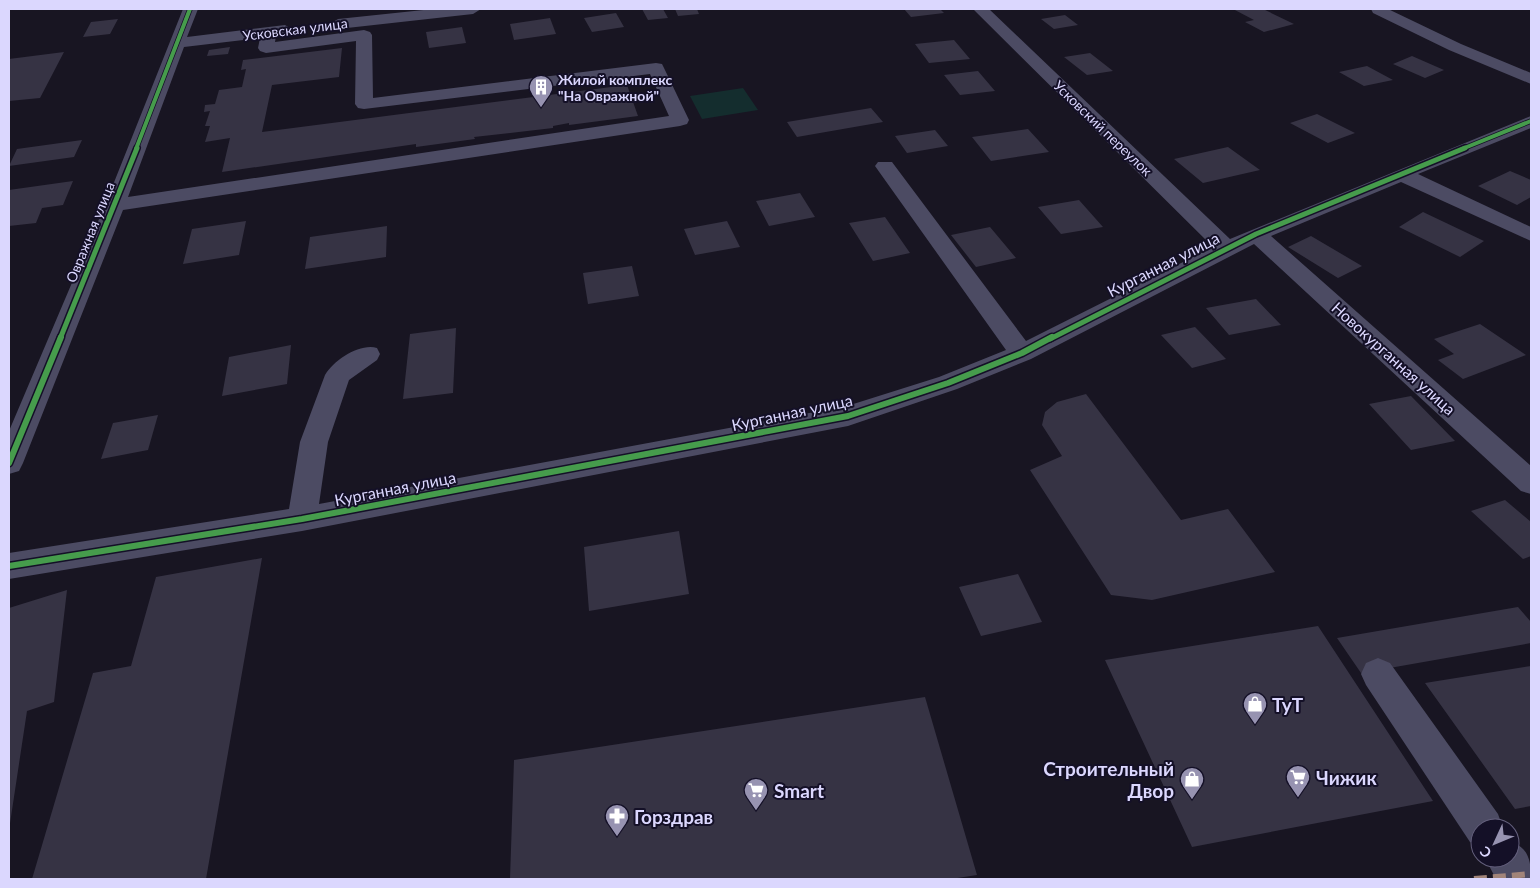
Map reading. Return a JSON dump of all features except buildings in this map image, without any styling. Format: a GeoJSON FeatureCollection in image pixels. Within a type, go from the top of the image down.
{"type":"FeatureCollection","features":[{"type":"Feature","properties":{"kind":"street","name":"Овражная улица"},"geometry":{"type":"LineString","coordinates":[[9,463],[115,205],[190,9]]}},
{"type":"Feature","properties":{"kind":"street","name":"Усковская улица"},"geometry":{"type":"LineString","coordinates":[[176,43],[473,9]]}},
{"type":"Feature","properties":{"kind":"street","name":"Усковский переулок"},"geometry":{"type":"LineString","coordinates":[[980,9],[1226,247]]}},
{"type":"Feature","properties":{"kind":"street"},"geometry":{"type":"LineString","coordinates":[[1378,10],[1455,47],[1531,79]]}},
{"type":"Feature","properties":{"kind":"street"},"geometry":{"type":"LineString","coordinates":[[115,205],[680,120],[656,68],[364,104],[364,35],[266,48],[269,32]]}},
{"type":"Feature","properties":{"kind":"street","name":"Курганная улица"},"geometry":{"type":"LineString","coordinates":[[9,566],[302,519],[848,416],[948,384],[1022,353],[1226,247],[1531,121]]}},
{"type":"Feature","properties":{"kind":"street"},"geometry":{"type":"LineString","coordinates":[[885,166],[1022,353]]}},
{"type":"Feature","properties":{"kind":"street"},"geometry":{"type":"LineString","coordinates":[[1403,175],[1531,235]]}},
{"type":"Feature","properties":{"kind":"street","name":"Новокурганная улица"},"geometry":{"type":"LineString","coordinates":[[1256,234],[1531,483]]}},
{"type":"Feature","properties":{"kind":"street"},"geometry":{"type":"LineString","coordinates":[[302,519],[314,442],[338,375],[368,354]]}},
{"type":"Feature","properties":{"kind":"street"},"geometry":{"type":"LineString","coordinates":[[1378,674],[1477,818]]}},
{"type":"Feature","properties":{"kind":"street"},"geometry":{"type":"LineString","coordinates":[[1512,868],[1520,879]]}},
{"type":"Feature","properties":{"kind":"green space"},"geometry":{"type":"Polygon","coordinates":[[[743,88],[758,110],[702,119],[690,96],[743,88]]]}},
{"type":"Feature","properties":{"kind":"marked path"},"geometry":{"type":"LineString","coordinates":[[1474,879],[1531,874]]}},
{"type":"Feature","properties":{"kind":"cycle path"},"geometry":{"type":"LineString","coordinates":[[9,463],[115,205],[190,9]]}},
{"type":"Feature","properties":{"kind":"cycle path"},"geometry":{"type":"LineString","coordinates":[[9,566],[302,519],[848,416],[948,383],[1022,353],[1256,234],[1531,121]]}},
{"type":"Feature","properties":{"kind":"place","name":"Жилой комплекс \"На Овражной\""},"geometry":{"type":"Point","coordinates":[541,108]}},
{"type":"Feature","properties":{"kind":"place","name":"ТуТ"},"geometry":{"type":"Point","coordinates":[1255,725]}},
{"type":"Feature","properties":{"kind":"place","name":"Чижик"},"geometry":{"type":"Point","coordinates":[1298,798]}},
{"type":"Feature","properties":{"kind":"place","name":"Строительный Двор"},"geometry":{"type":"Point","coordinates":[1192,800]}},
{"type":"Feature","properties":{"kind":"place","name":"Smart"},"geometry":{"type":"Point","coordinates":[756,811]}},
{"type":"Feature","properties":{"kind":"place","name":"Горздрав"},"geometry":{"type":"Point","coordinates":[617,837]}}]}
